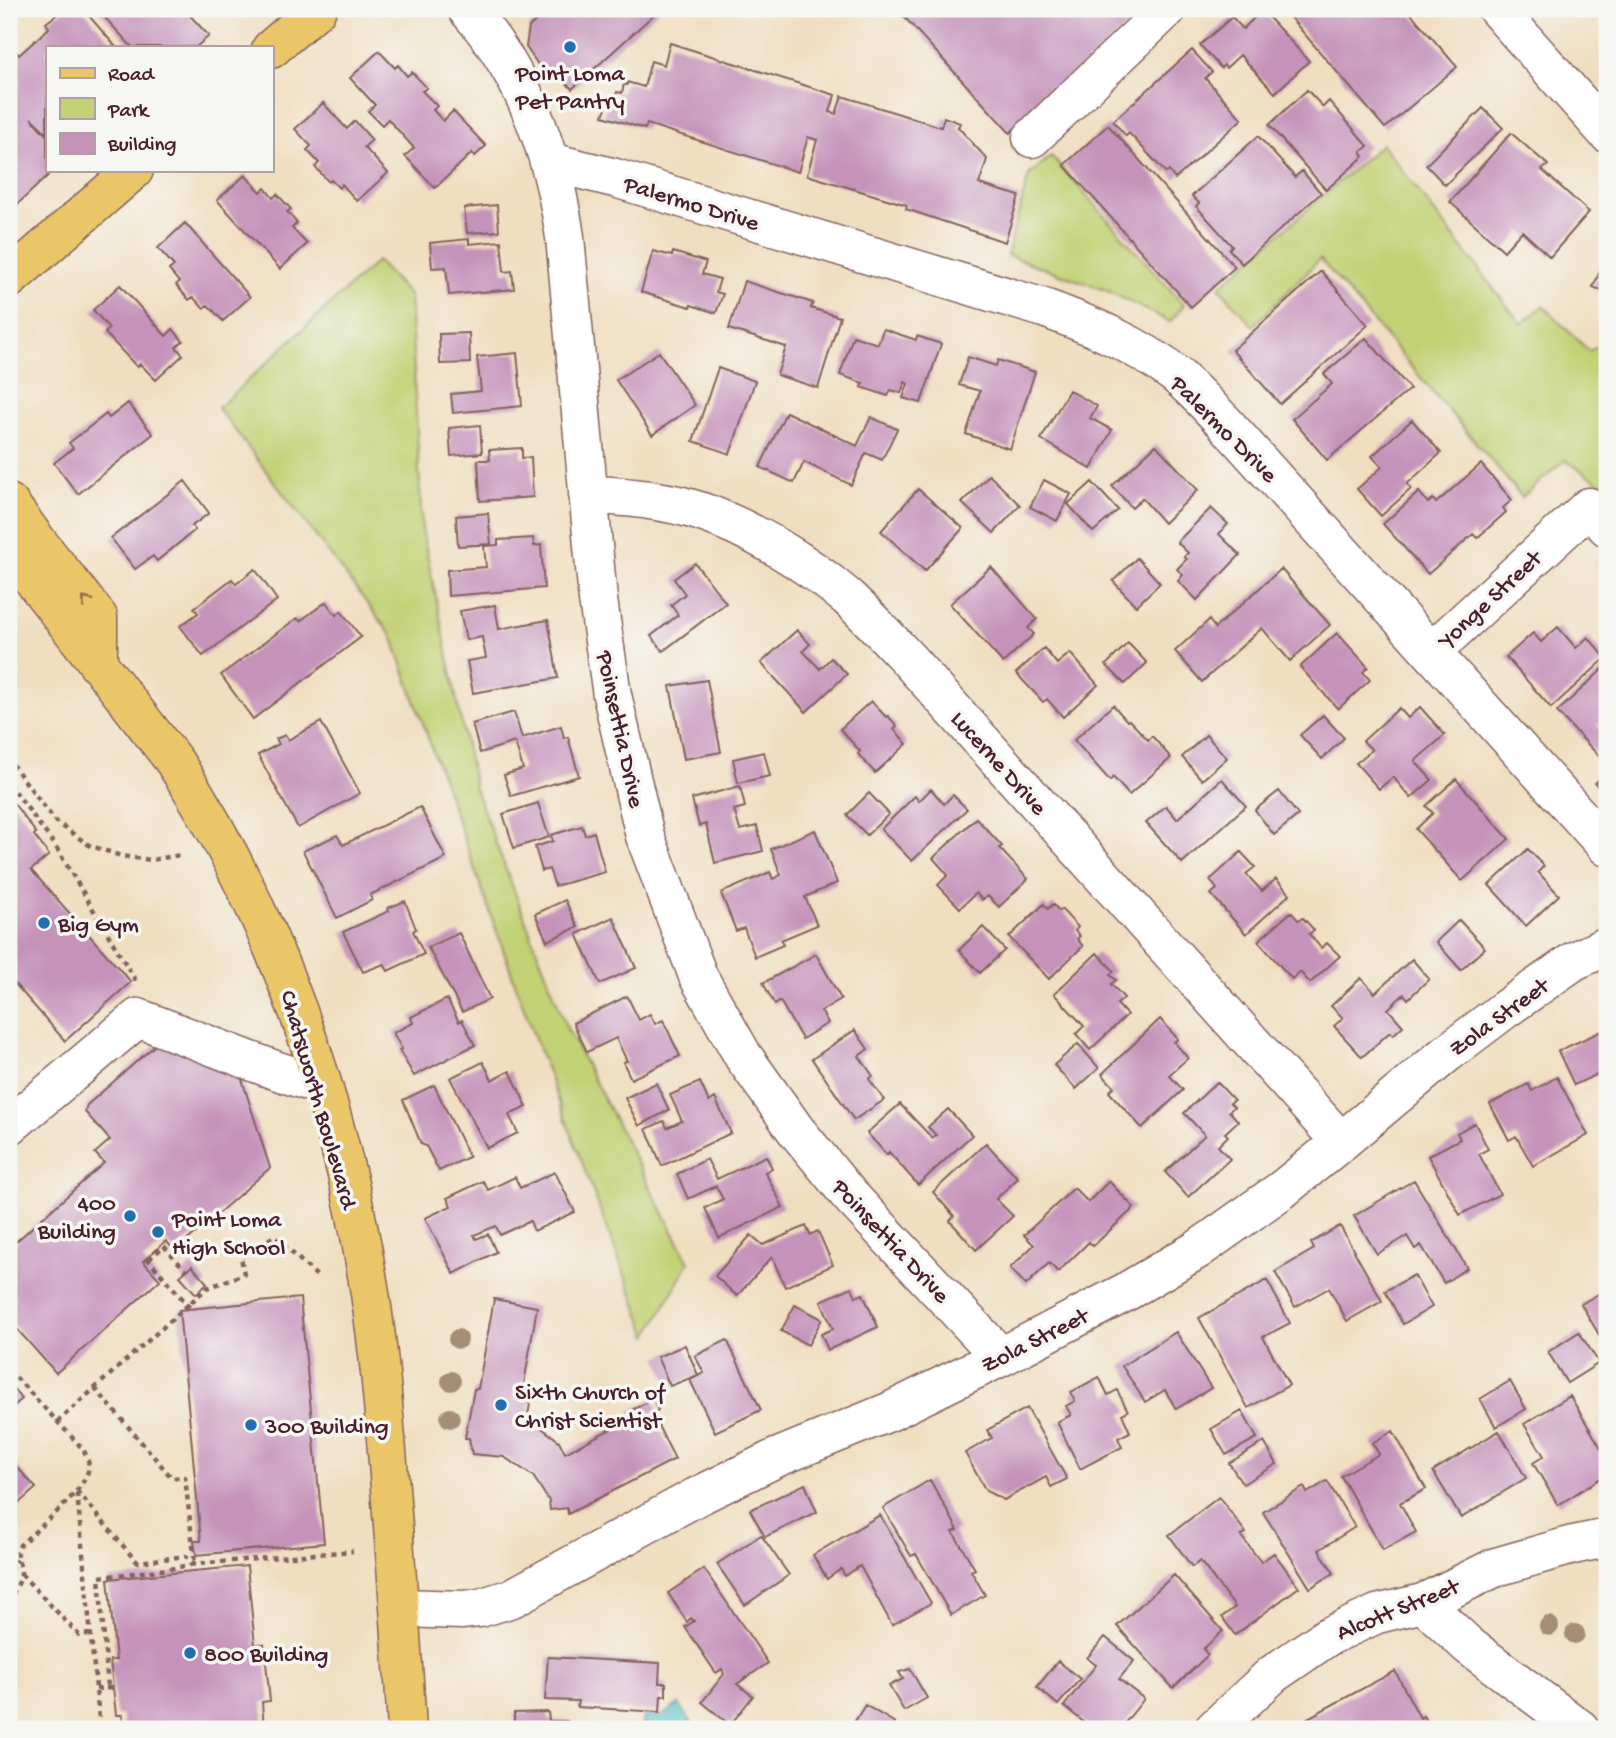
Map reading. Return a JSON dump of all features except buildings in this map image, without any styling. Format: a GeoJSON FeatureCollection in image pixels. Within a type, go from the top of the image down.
{"type":"FeatureCollection","features":[{"type":"Feature","properties":{"kind":"main road"},"geometry":{"type":"LineString","coordinates":[[273,47],[317,9]]}},
{"type":"Feature","properties":{"kind":"main road"},"geometry":{"type":"LineString","coordinates":[[9,279],[132,172]]}},
{"type":"Feature","properties":{"kind":"main road"},"geometry":{"type":"LineString","coordinates":[[9,302],[38,254]]}},
{"type":"Feature","properties":{"kind":"main road"},"geometry":{"type":"LineString","coordinates":[[9,503],[99,617],[98,665]]}},
{"type":"Feature","properties":{"kind":"main road","name":"Chatsworth Boulevard"},"geometry":{"type":"LineString","coordinates":[[9,549],[174,761],[198,798],[229,855],[283,974],[304,1030],[322,1086],[351,1198],[370,1296],[386,1438],[407,1729]]}},
{"type":"Feature","properties":{"kind":"street","name":"Poinsettia Drive"},"geometry":{"type":"LineString","coordinates":[[467,9],[489,35],[516,80],[545,145],[557,189],[565,237],[598,600],[612,695],[645,836],[698,976],[743,1056],[795,1129],[850,1196],[1001,1357]]}},
{"type":"Feature","properties":{"kind":"street"},"geometry":{"type":"LineString","coordinates":[[1032,138],[1167,9]]}},
{"type":"Feature","properties":{"kind":"street"},"geometry":{"type":"LineString","coordinates":[[1516,15],[1579,103],[1607,133]]}},
{"type":"Feature","properties":{"kind":"street","name":"Palermo Drive"},"geometry":{"type":"LineString","coordinates":[[550,162],[615,178],[1044,308],[1109,334],[1143,352],[1176,376],[1223,421],[1607,847]]}},
{"type":"Feature","properties":{"kind":"street","name":"Lucerne Drive"},"geometry":{"type":"LineString","coordinates":[[588,494],[661,501],[698,510],[793,557],[846,597],[907,658],[1341,1142]]}},
{"type":"Feature","properties":{"kind":"street","name":"Yonge Street"},"geometry":{"type":"LineString","coordinates":[[1431,652],[1589,506],[1607,527]]}},
{"type":"Feature","properties":{"kind":"street","name":"Zola Street"},"geometry":{"type":"LineString","coordinates":[[400,1608],[450,1611],[497,1604],[512,1598],[696,1497],[776,1458],[889,1412],[1124,1293],[1197,1250],[1283,1189],[1446,1054],[1504,1010],[1574,961],[1607,946]]}},
{"type":"Feature","properties":{"kind":"street"},"geometry":{"type":"LineString","coordinates":[[9,1126],[138,1018],[322,1086]]}},
{"type":"Feature","properties":{"kind":"street","name":"Alcott Street"},"geometry":{"type":"LineString","coordinates":[[1214,1729],[1273,1674],[1327,1637],[1377,1614],[1423,1603],[1496,1567],[1607,1538]]}},
{"type":"Feature","properties":{"kind":"street"},"geometry":{"type":"LineString","coordinates":[[1423,1603],[1469,1646],[1580,1729]]}},
{"type":"Feature","properties":{"kind":"path"},"geometry":{"type":"LineString","coordinates":[[10,763],[55,821],[89,845],[121,856],[151,860],[180,855]]}},
{"type":"Feature","properties":{"kind":"path"},"geometry":{"type":"LineString","coordinates":[[9,783],[56,847],[138,983],[128,992]]}},
{"type":"Feature","properties":{"kind":"path"},"geometry":{"type":"LineString","coordinates":[[57,1422],[208,1288],[244,1274],[241,1257],[274,1236],[317,1276]]}},
{"type":"Feature","properties":{"kind":"path"},"geometry":{"type":"LineString","coordinates":[[186,1271],[164,1246],[148,1258],[189,1307]]}},
{"type":"Feature","properties":{"kind":"path"},"geometry":{"type":"LineString","coordinates":[[9,1370],[83,1449],[89,1464],[77,1491],[20,1545],[17,1560],[21,1574],[79,1635],[91,1634]]}},
{"type":"Feature","properties":{"kind":"path"},"geometry":{"type":"LineString","coordinates":[[95,1388],[172,1478],[185,1476],[195,1564]]}},
{"type":"Feature","properties":{"kind":"path"},"geometry":{"type":"LineString","coordinates":[[77,1491],[135,1560],[139,1562],[186,1556],[195,1564]]}},
{"type":"Feature","properties":{"kind":"path"},"geometry":{"type":"LineString","coordinates":[[77,1491],[100,1729]]}},
{"type":"Feature","properties":{"kind":"path"},"geometry":{"type":"LineString","coordinates":[[96,1689],[111,1688],[99,1577],[195,1564],[353,1551]]}},
{"type":"Feature","properties":{"kind":"path"},"geometry":{"type":"LineString","coordinates":[[9,1570],[17,1560]]}},
{"type":"Feature","properties":{"kind":"path"},"geometry":{"type":"LineString","coordinates":[[9,1600],[21,1574]]}},
{"type":"Feature","properties":{"kind":"green space"},"geometry":{"type":"Polygon","coordinates":[[[1382,144],[1521,324],[1543,306],[1589,351],[1607,340],[1607,479],[1602,484],[1565,460],[1522,497],[1320,259],[1253,326],[1219,287],[1382,144]]]}},
{"type":"Feature","properties":{"kind":"green space"},"geometry":{"type":"Polygon","coordinates":[[[1051,156],[1184,305],[1170,322],[1108,291],[1007,255],[1029,175],[1051,156]]]}},
{"type":"Feature","properties":{"kind":"green space"},"geometry":{"type":"Polygon","coordinates":[[[377,261],[410,296],[422,529],[475,789],[567,1028],[689,1262],[648,1336],[531,1028],[392,636],[218,408],[377,261]]]}},
{"type":"Feature","properties":{"kind":"water"},"geometry":{"type":"Polygon","coordinates":[[[679,1704],[692,1723],[682,1729],[642,1729],[644,1715],[660,1717],[679,1704]]]}},
{"type":"Feature","properties":{"kind":"place","name":"Point Loma Pet Pantry"},"geometry":{"type":"Point","coordinates":[570,47]}},
{"type":"Feature","properties":{"kind":"place","name":"Big Gym"},"geometry":{"type":"Point","coordinates":[44,923]}},
{"type":"Feature","properties":{"kind":"place","name":"400 Building"},"geometry":{"type":"Point","coordinates":[130,1216]}},
{"type":"Feature","properties":{"kind":"place","name":"Point Loma High School"},"geometry":{"type":"Point","coordinates":[158,1232]}},
{"type":"Feature","properties":{"kind":"place","name":"Sixth Church of Christ Scientist"},"geometry":{"type":"Point","coordinates":[501,1405]}},
{"type":"Feature","properties":{"kind":"place","name":"300 Building"},"geometry":{"type":"Point","coordinates":[251,1425]}},
{"type":"Feature","properties":{"kind":"place","name":"800 Building"},"geometry":{"type":"Point","coordinates":[190,1653]}}]}
